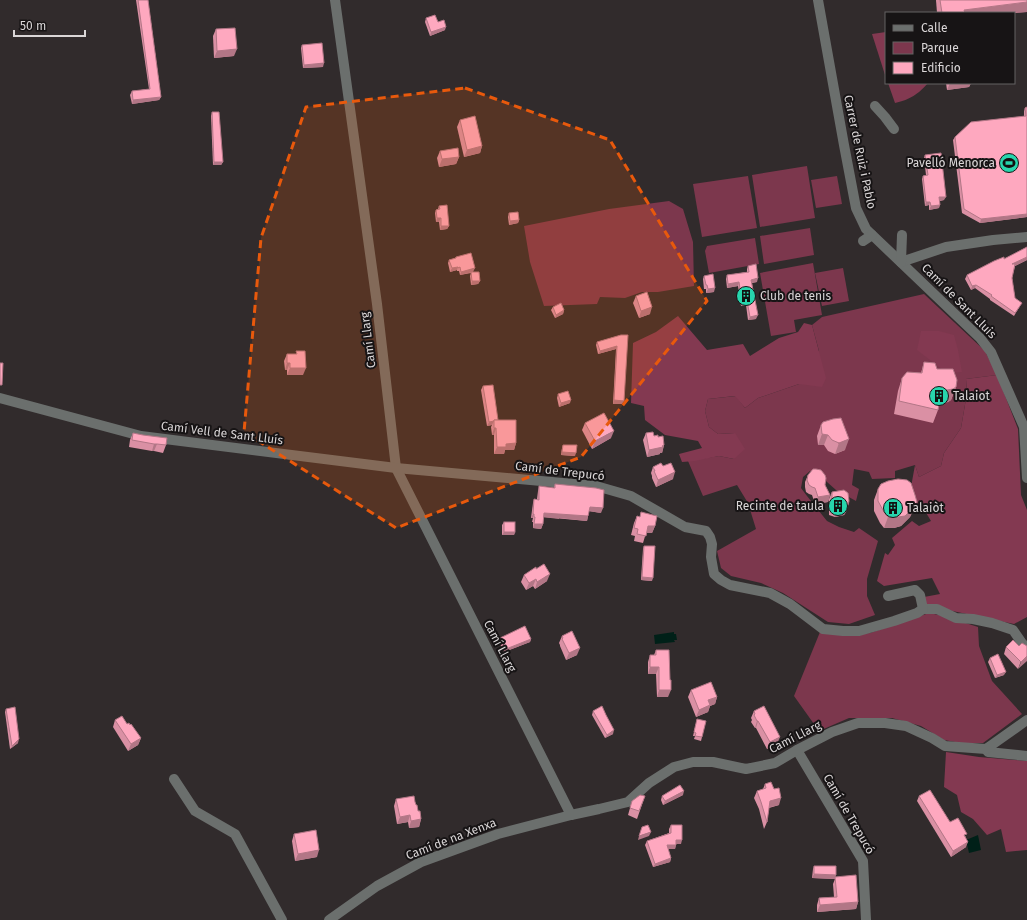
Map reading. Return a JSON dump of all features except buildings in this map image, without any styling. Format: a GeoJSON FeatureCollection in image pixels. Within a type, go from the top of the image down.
{"type":"FeatureCollection","features":[{"type":"Feature","properties":{"kind":"street","name":"Camí Llarg"},"geometry":{"type":"LineString","coordinates":[[335,0],[377,304],[396,468],[571,815],[599,810],[628,802],[649,782],[674,767],[693,762],[713,762],[746,769],[775,763],[832,732],[858,723],[885,723],[906,726],[945,746],[986,749],[988,752],[1027,756]]}},
{"type":"Feature","properties":{"kind":"street","name":"Carrer de Ruiz i Pablo"},"geometry":{"type":"LineString","coordinates":[[818,0],[856,208],[866,229],[901,262]]}},
{"type":"Feature","properties":{"kind":"street"},"geometry":{"type":"LineString","coordinates":[[875,106],[894,129]]}},
{"type":"Feature","properties":{"kind":"street"},"geometry":{"type":"LineString","coordinates":[[863,241],[872,235]]}},
{"type":"Feature","properties":{"kind":"street"},"geometry":{"type":"LineString","coordinates":[[902,235],[901,262],[946,247],[1027,237]]}},
{"type":"Feature","properties":{"kind":"street","name":"Camí de Sant Lluis"},"geometry":{"type":"LineString","coordinates":[[901,262],[980,338],[992,352],[1024,427],[1027,478]]}},
{"type":"Feature","properties":{"kind":"street","name":"Camí Vell de Sant Lluís"},"geometry":{"type":"LineString","coordinates":[[0,398],[141,436],[396,468]]}},
{"type":"Feature","properties":{"kind":"street","name":"Camí de Trepucó"},"geometry":{"type":"LineString","coordinates":[[396,468],[596,486],[631,496],[685,527],[706,531],[712,544],[711,557],[714,574],[721,580],[730,585],[770,593],[790,604],[823,629],[859,631],[894,621],[917,613],[923,609]]}},
{"type":"Feature","properties":{"kind":"street"},"geometry":{"type":"LineString","coordinates":[[888,596],[915,590],[920,595],[923,609],[937,609],[956,618],[973,619],[1013,630],[1027,648]]}},
{"type":"Feature","properties":{"kind":"street"},"geometry":{"type":"LineString","coordinates":[[986,749],[1027,720]]}},
{"type":"Feature","properties":{"kind":"street","name":"Camí de Trepucó"},"geometry":{"type":"LineString","coordinates":[[797,750],[863,861],[866,920]]}},
{"type":"Feature","properties":{"kind":"street"},"geometry":{"type":"LineString","coordinates":[[174,779],[196,811],[235,834],[282,920]]}},
{"type":"Feature","properties":{"kind":"street","name":"Camí de na Xenxa"},"geometry":{"type":"LineString","coordinates":[[329,920],[377,886],[421,862],[498,834],[571,815]]}},
{"type":"Feature","properties":{"kind":"highlighted area"},"geometry":{"type":"Polygon","coordinates":[[[465,88],[610,140],[707,301],[581,457],[396,528],[244,432],[261,238],[306,107],[465,88]]]}},
{"type":"Feature","properties":{"kind":"green space"},"geometry":{"type":"Polygon","coordinates":[[[807,166],[815,218],[760,227],[752,175],[807,166]]]}},
{"type":"Feature","properties":{"kind":"green space"},"geometry":{"type":"Polygon","coordinates":[[[748,176],[757,228],[702,237],[693,184],[748,176]]]}},
{"type":"Feature","properties":{"kind":"green space"},"geometry":{"type":"Polygon","coordinates":[[[837,176],[842,204],[816,208],[811,180],[837,176]]]}},
{"type":"Feature","properties":{"kind":"green space"},"geometry":{"type":"Polygon","coordinates":[[[669,201],[683,209],[693,242],[694,286],[658,292],[642,292],[625,298],[600,297],[597,304],[544,306],[530,262],[524,226],[609,209],[669,201]]]}},
{"type":"Feature","properties":{"kind":"green space"},"geometry":{"type":"Polygon","coordinates":[[[810,228],[814,255],[764,264],[760,236],[810,228]]]}},
{"type":"Feature","properties":{"kind":"green space"},"geometry":{"type":"Polygon","coordinates":[[[755,238],[759,264],[709,273],[705,251],[707,246],[755,238]]]}},
{"type":"Feature","properties":{"kind":"green space"},"geometry":{"type":"Polygon","coordinates":[[[813,263],[822,315],[794,320],[796,332],[771,336],[760,273],[813,263]]]}},
{"type":"Feature","properties":{"kind":"green space"},"geometry":{"type":"Polygon","coordinates":[[[843,268],[849,301],[822,306],[815,273],[843,268]]]}},
{"type":"Feature","properties":{"kind":"green space"},"geometry":{"type":"Polygon","coordinates":[[[924,294],[985,351],[997,375],[966,379],[967,393],[961,428],[944,453],[941,466],[919,477],[915,465],[895,471],[895,478],[872,479],[869,472],[854,469],[852,485],[859,489],[856,501],[836,490],[815,472],[810,471],[803,477],[801,488],[827,521],[854,532],[859,528],[878,541],[867,579],[867,596],[875,615],[849,624],[828,622],[783,593],[761,583],[731,576],[721,568],[717,551],[756,529],[748,503],[737,485],[703,496],[688,461],[719,456],[734,459],[735,433],[718,434],[709,427],[705,411],[708,399],[736,396],[745,408],[758,398],[799,384],[819,351],[812,325],[822,317],[924,294]]]}},
{"type":"Feature","properties":{"kind":"green space"},"geometry":{"type":"Polygon","coordinates":[[[929,613],[944,616],[978,627],[979,646],[992,681],[1022,714],[983,743],[961,743],[944,740],[921,726],[892,718],[849,718],[819,731],[794,696],[820,632],[846,635],[870,633],[929,613]]]}},
{"type":"Feature","properties":{"kind":"shaded area"},"geometry":{"type":"Polygon","coordinates":[[[885,32],[885,75],[872,34],[885,32]]]}},
{"type":"Feature","properties":{"kind":"shaded area"},"geometry":{"type":"Polygon","coordinates":[[[888,84],[927,84],[913,96],[895,103],[888,84]]]}},
{"type":"Feature","properties":{"kind":"shaded area"},"geometry":{"type":"Polygon","coordinates":[[[678,316],[707,350],[743,344],[750,356],[779,338],[798,332],[804,323],[812,325],[826,378],[822,387],[799,384],[758,398],[745,408],[735,396],[708,399],[705,411],[709,427],[718,434],[735,433],[745,449],[734,459],[719,456],[682,462],[679,454],[702,448],[698,441],[665,435],[645,420],[644,406],[631,403],[633,343],[656,332],[678,316]]]}},
{"type":"Feature","properties":{"kind":"shaded area"},"geometry":{"type":"Polygon","coordinates":[[[921,331],[939,331],[954,335],[962,372],[947,373],[917,350],[921,331]]]}},
{"type":"Feature","properties":{"kind":"shaded area"},"geometry":{"type":"Polygon","coordinates":[[[997,375],[1018,429],[1021,495],[1027,510],[1027,617],[1014,624],[926,606],[924,597],[940,594],[932,578],[884,586],[877,581],[885,553],[888,555],[895,545],[892,538],[912,521],[919,526],[931,521],[925,511],[918,511],[911,487],[915,465],[919,477],[941,466],[944,453],[961,428],[967,393],[966,379],[997,375]]]}},
{"type":"Feature","properties":{"kind":"shaded area"},"geometry":{"type":"Polygon","coordinates":[[[674,632],[677,640],[674,640],[675,642],[655,644],[654,635],[674,632]]]}},
{"type":"Feature","properties":{"kind":"shaded area"},"geometry":{"type":"Polygon","coordinates":[[[946,752],[979,757],[1027,761],[1027,850],[1006,852],[1001,829],[987,835],[973,819],[961,812],[957,795],[944,787],[946,752]]]}},
{"type":"Feature","properties":{"kind":"shaded area"},"geometry":{"type":"Polygon","coordinates":[[[978,835],[981,850],[969,853],[966,840],[978,835]]]}},
{"type":"Feature","properties":{"kind":"place","name":"Pavelló Menorca"},"geometry":{"type":"Point","coordinates":[1009,163]}},
{"type":"Feature","properties":{"kind":"place","name":"Club de tenis"},"geometry":{"type":"Point","coordinates":[746,296]}},
{"type":"Feature","properties":{"kind":"place","name":"Talaiot"},"geometry":{"type":"Point","coordinates":[939,396]}},
{"type":"Feature","properties":{"kind":"place","name":"Recinte de taula"},"geometry":{"type":"Point","coordinates":[838,506]}},
{"type":"Feature","properties":{"kind":"place","name":"Talaiòt"},"geometry":{"type":"Point","coordinates":[893,508]}}]}
